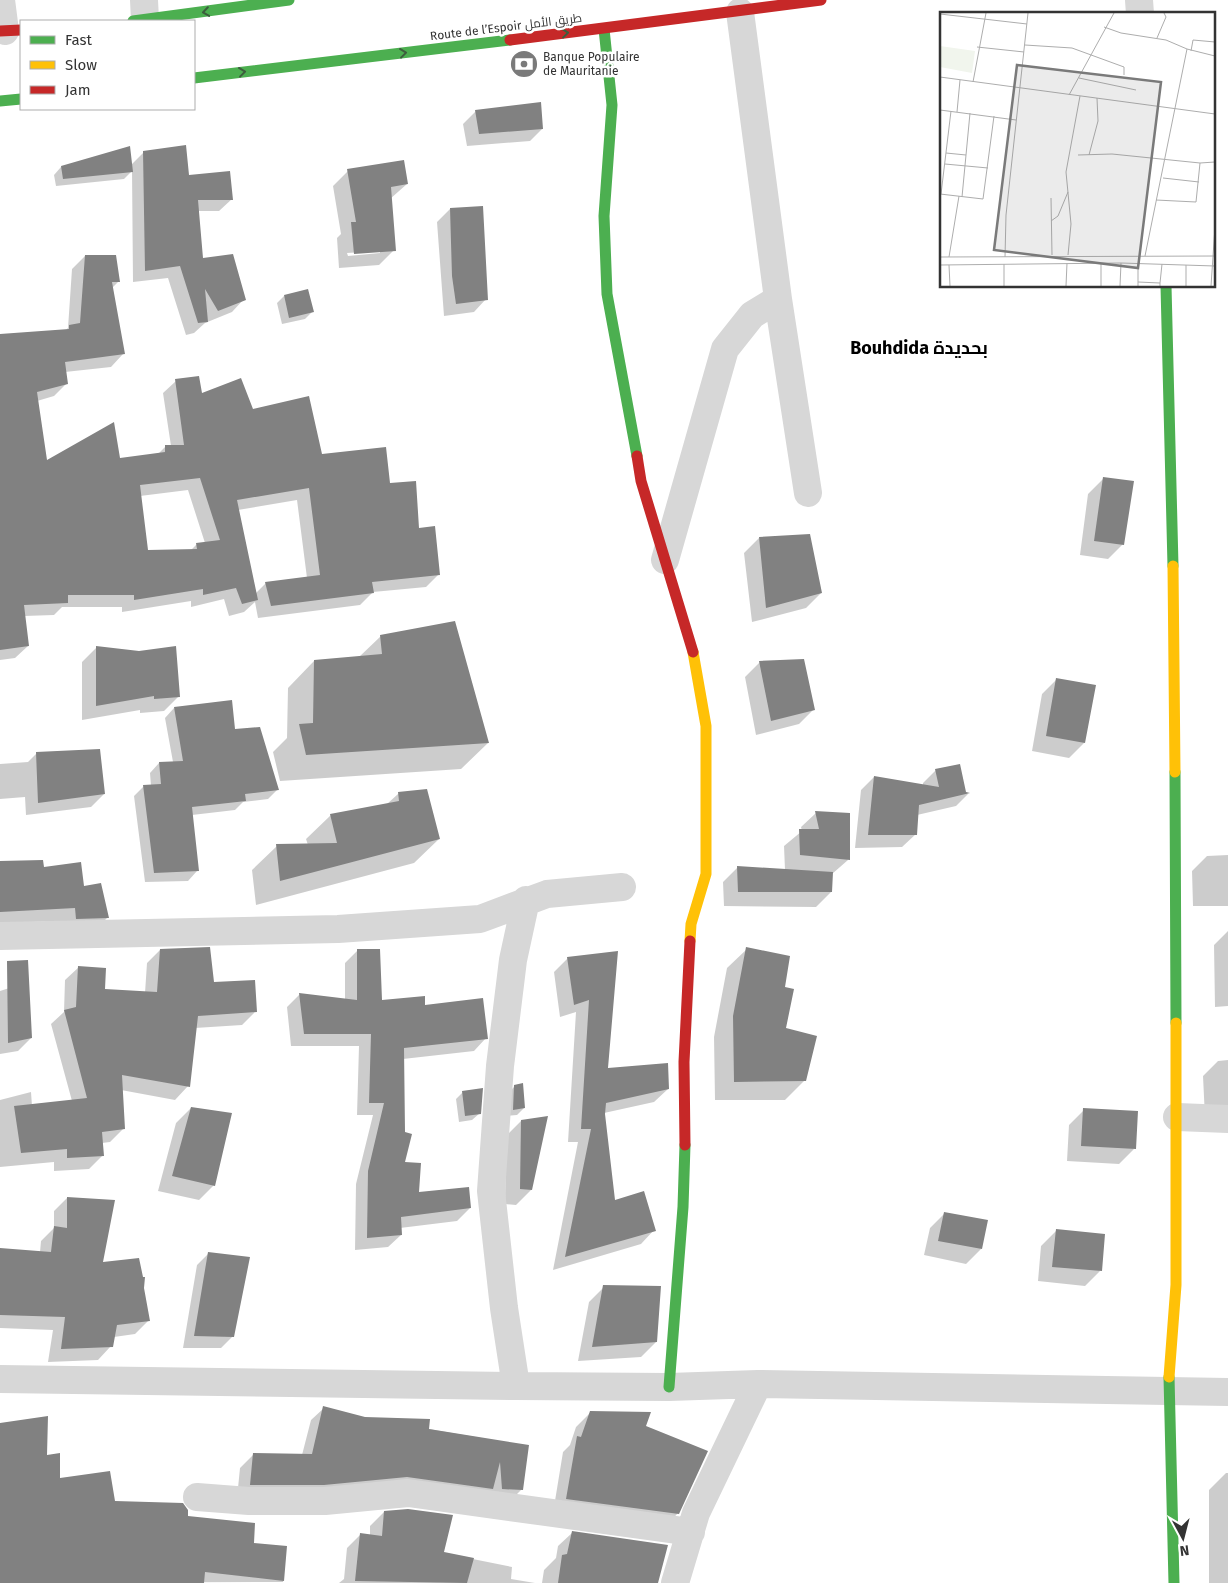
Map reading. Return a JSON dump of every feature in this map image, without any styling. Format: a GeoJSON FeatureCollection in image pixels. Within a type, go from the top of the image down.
{"type":"FeatureCollection","features":[{"type":"Feature","properties":{"kind":"main road"},"geometry":{"type":"LineString","coordinates":[[141,14],[289,0]]}},
{"type":"Feature","properties":{"kind":"main road","name":"Route de l’Espoir طريق الأمل"},"geometry":{"type":"LineString","coordinates":[[195,78],[740,12],[821,0]]}},
{"type":"Feature","properties":{"kind":"main road"},"geometry":{"type":"LineString","coordinates":[[604,28],[612,105],[604,216],[607,294],[641,482],[692,647],[706,726],[706,874],[691,924],[684,1062],[686,1116],[683,1207],[669,1387]]}},
{"type":"Feature","properties":{"kind":"main road"},"geometry":{"type":"LineString","coordinates":[[0,101],[20,99]]}},
{"type":"Feature","properties":{"kind":"main road"},"geometry":{"type":"LineString","coordinates":[[1166,288],[1174,603],[1176,1285],[1168,1392],[1174,1583]]}},
{"type":"Feature","properties":{"kind":"street"},"geometry":{"type":"LineString","coordinates":[[1,0],[9,31]]}},
{"type":"Feature","properties":{"kind":"street"},"geometry":{"type":"LineString","coordinates":[[740,12],[778,299],[808,493]]}},
{"type":"Feature","properties":{"kind":"street"},"geometry":{"type":"LineString","coordinates":[[665,560],[725,349],[752,315],[778,299]]}},
{"type":"Feature","properties":{"kind":"street"},"geometry":{"type":"LineString","coordinates":[[0,936],[348,929],[480,919],[526,900],[547,894],[622,887]]}},
{"type":"Feature","properties":{"kind":"street"},"geometry":{"type":"LineString","coordinates":[[516,1386],[504,1308],[491,1191],[502,1047],[513,960],[526,900]]}},
{"type":"Feature","properties":{"kind":"street"},"geometry":{"type":"LineString","coordinates":[[1177,1117],[1228,1119]]}},
{"type":"Feature","properties":{"kind":"street"},"geometry":{"type":"LineString","coordinates":[[0,1379],[516,1386],[669,1387],[758,1384],[1228,1392]]}},
{"type":"Feature","properties":{"kind":"street"},"geometry":{"type":"LineString","coordinates":[[675,1583],[696,1513],[758,1384]]}},
{"type":"Feature","properties":{"kind":"street"},"geometry":{"type":"LineString","coordinates":[[197,1497],[249,1501],[325,1501],[408,1493],[691,1532]]}},
{"type":"Feature","properties":{"kind":"building"},"geometry":{"type":"Polygon","coordinates":[[[541,102],[543,129],[479,134],[475,110],[541,102]]]}},
{"type":"Feature","properties":{"kind":"building"},"geometry":{"type":"Polygon","coordinates":[[[186,145],[189,175],[230,171],[233,200],[198,200],[203,258],[233,254],[246,300],[218,311],[205,289],[208,322],[198,323],[180,266],[145,271],[143,151],[186,145]]]}},
{"type":"Feature","properties":{"kind":"building"},"geometry":{"type":"Polygon","coordinates":[[[130,146],[133,172],[63,179],[61,166],[130,146]]]}},
{"type":"Feature","properties":{"kind":"building"},"geometry":{"type":"Polygon","coordinates":[[[404,160],[408,184],[391,187],[396,251],[354,254],[351,222],[356,222],[347,169],[404,160]]]}},
{"type":"Feature","properties":{"kind":"building"},"geometry":{"type":"Polygon","coordinates":[[[483,206],[488,300],[456,304],[452,276],[450,208],[483,206]]]}},
{"type":"Feature","properties":{"kind":"building"},"geometry":{"type":"Polygon","coordinates":[[[85,255],[116,255],[120,282],[112,282],[125,354],[65,362],[68,384],[37,392],[47,460],[114,422],[120,458],[165,452],[165,445],[184,445],[175,379],[199,376],[202,393],[241,378],[253,409],[309,396],[322,454],[386,447],[390,483],[416,481],[419,528],[435,526],[440,575],[372,582],[374,593],[271,606],[265,582],[320,575],[309,488],[237,500],[258,600],[242,604],[236,588],[203,595],[203,589],[134,600],[134,595],[68,595],[68,603],[24,605],[29,646],[0,650],[0,334],[69,329],[69,325],[80,323],[85,255]],[[200,478],[140,485],[148,550],[197,549],[196,543],[220,540],[200,478]]]}},
{"type":"Feature","properties":{"kind":"building"},"geometry":{"type":"Polygon","coordinates":[[[308,289],[314,312],[289,318],[284,295],[308,289]]]}},
{"type":"Feature","properties":{"kind":"building"},"geometry":{"type":"Polygon","coordinates":[[[1103,477],[1134,481],[1124,545],[1094,541],[1103,477]]]}},
{"type":"Feature","properties":{"kind":"building"},"geometry":{"type":"Polygon","coordinates":[[[810,534],[822,593],[766,608],[759,537],[810,534]]]}},
{"type":"Feature","properties":{"kind":"building"},"geometry":{"type":"Polygon","coordinates":[[[455,621],[489,743],[306,755],[299,724],[313,723],[314,660],[382,654],[380,635],[455,621]]]}},
{"type":"Feature","properties":{"kind":"building"},"geometry":{"type":"Polygon","coordinates":[[[96,646],[139,651],[176,646],[180,697],[154,699],[154,696],[96,706],[96,646]]]}},
{"type":"Feature","properties":{"kind":"building"},"geometry":{"type":"Polygon","coordinates":[[[804,659],[815,710],[771,721],[759,661],[804,659]]]}},
{"type":"Feature","properties":{"kind":"building"},"geometry":{"type":"Polygon","coordinates":[[[1056,678],[1096,685],[1085,743],[1046,736],[1056,678]]]}},
{"type":"Feature","properties":{"kind":"building"},"geometry":{"type":"Polygon","coordinates":[[[232,700],[235,729],[260,727],[279,790],[245,794],[246,801],[192,807],[199,871],[154,873],[143,785],[161,784],[159,762],[183,761],[174,707],[232,700]]]}},
{"type":"Feature","properties":{"kind":"building"},"geometry":{"type":"Polygon","coordinates":[[[100,749],[105,794],[38,803],[36,752],[100,749]]]}},
{"type":"Feature","properties":{"kind":"building"},"geometry":{"type":"Polygon","coordinates":[[[960,764],[966,792],[970,793],[919,805],[917,835],[868,835],[874,776],[939,787],[935,769],[960,764]]]}},
{"type":"Feature","properties":{"kind":"building"},"geometry":{"type":"Polygon","coordinates":[[[427,789],[440,839],[280,881],[276,844],[337,843],[330,814],[399,801],[398,792],[427,789]]]}},
{"type":"Feature","properties":{"kind":"building"},"geometry":{"type":"Polygon","coordinates":[[[815,811],[850,813],[850,860],[800,855],[799,829],[819,829],[815,811]]]}},
{"type":"Feature","properties":{"kind":"building"},"geometry":{"type":"Polygon","coordinates":[[[43,860],[44,867],[81,862],[84,886],[101,883],[109,918],[76,919],[75,908],[0,912],[0,861],[43,860]]]}},
{"type":"Feature","properties":{"kind":"building"},"geometry":{"type":"Polygon","coordinates":[[[737,866],[833,872],[832,892],[738,892],[737,866]]]}},
{"type":"Feature","properties":{"kind":"building"},"geometry":{"type":"Polygon","coordinates":[[[210,947],[214,982],[255,980],[257,1012],[198,1016],[190,1087],[122,1075],[125,1129],[102,1132],[104,1156],[67,1158],[67,1149],[21,1153],[14,1106],[87,1098],[64,1010],[76,1007],[78,966],[106,968],[105,989],[157,992],[160,949],[210,947]]]}},
{"type":"Feature","properties":{"kind":"building"},"geometry":{"type":"Polygon","coordinates":[[[746,947],[790,956],[785,987],[794,989],[786,1028],[817,1036],[806,1081],[734,1082],[733,1016],[746,947]]]}},
{"type":"Feature","properties":{"kind":"building"},"geometry":{"type":"Polygon","coordinates":[[[357,949],[380,949],[382,1000],[425,996],[425,1005],[483,998],[488,1039],[404,1048],[405,1132],[412,1134],[405,1162],[421,1163],[419,1192],[469,1187],[471,1208],[401,1217],[402,1235],[367,1238],[368,1171],[384,1103],[369,1103],[371,1034],[304,1034],[299,993],[357,1000],[357,949]]]}},
{"type":"Feature","properties":{"kind":"building"},"geometry":{"type":"Polygon","coordinates":[[[618,951],[608,1068],[668,1063],[669,1089],[606,1103],[605,1114],[615,1200],[644,1191],[656,1231],[565,1257],[591,1129],[581,1129],[589,1000],[574,1005],[567,957],[618,951]]]}},
{"type":"Feature","properties":{"kind":"building"},"geometry":{"type":"Polygon","coordinates":[[[28,960],[32,1038],[8,1043],[7,961],[28,960]]]}},
{"type":"Feature","properties":{"kind":"building"},"geometry":{"type":"Polygon","coordinates":[[[523,1083],[525,1108],[513,1110],[514,1085],[523,1083]]]}},
{"type":"Feature","properties":{"kind":"building"},"geometry":{"type":"Polygon","coordinates":[[[483,1088],[481,1114],[465,1116],[462,1091],[483,1088]]]}},
{"type":"Feature","properties":{"kind":"building"},"geometry":{"type":"Polygon","coordinates":[[[191,1107],[232,1113],[215,1186],[172,1176],[191,1107]]]}},
{"type":"Feature","properties":{"kind":"building"},"geometry":{"type":"Polygon","coordinates":[[[1083,1108],[1138,1111],[1136,1149],[1081,1146],[1083,1108]]]}},
{"type":"Feature","properties":{"kind":"building"},"geometry":{"type":"Polygon","coordinates":[[[548,1116],[532,1190],[520,1189],[521,1120],[548,1116]]]}},
{"type":"Feature","properties":{"kind":"building"},"geometry":{"type":"Polygon","coordinates":[[[67,1197],[115,1200],[103,1262],[139,1258],[143,1277],[145,1277],[144,1288],[150,1321],[117,1325],[113,1347],[61,1349],[65,1317],[0,1315],[0,1248],[51,1252],[54,1226],[67,1228],[67,1197]]]}},
{"type":"Feature","properties":{"kind":"building"},"geometry":{"type":"Polygon","coordinates":[[[944,1212],[988,1220],[982,1249],[938,1241],[944,1212]]]}},
{"type":"Feature","properties":{"kind":"building"},"geometry":{"type":"Polygon","coordinates":[[[1056,1229],[1105,1234],[1102,1271],[1052,1267],[1056,1229]]]}},
{"type":"Feature","properties":{"kind":"building"},"geometry":{"type":"Polygon","coordinates":[[[208,1252],[250,1257],[234,1337],[194,1336],[208,1252]]]}},
{"type":"Feature","properties":{"kind":"building"},"geometry":{"type":"Polygon","coordinates":[[[603,1285],[661,1286],[657,1342],[592,1347],[603,1285]]]}},
{"type":"Feature","properties":{"kind":"building"},"geometry":{"type":"Polygon","coordinates":[[[323,1406],[365,1417],[430,1419],[429,1429],[529,1445],[523,1490],[502,1489],[500,1462],[493,1489],[407,1477],[324,1485],[250,1485],[253,1453],[312,1454],[323,1406]]]}},
{"type":"Feature","properties":{"kind":"building"},"geometry":{"type":"Polygon","coordinates":[[[590,1411],[651,1412],[646,1426],[708,1451],[679,1514],[566,1499],[577,1436],[581,1437],[590,1411]]]}},
{"type":"Feature","properties":{"kind":"building"},"geometry":{"type":"Polygon","coordinates":[[[48,1416],[47,1455],[60,1453],[60,1478],[110,1471],[115,1501],[183,1503],[188,1510],[188,1516],[255,1523],[254,1543],[287,1546],[284,1581],[205,1572],[204,1583],[0,1583],[0,1423],[48,1416]]]}},
{"type":"Feature","properties":{"kind":"building"},"geometry":{"type":"Polygon","coordinates":[[[408,1509],[453,1515],[444,1552],[474,1558],[467,1583],[355,1581],[360,1533],[382,1536],[384,1511],[408,1509]]]}},
{"type":"Feature","properties":{"kind":"building"},"geometry":{"type":"Polygon","coordinates":[[[572,1531],[668,1545],[658,1583],[558,1583],[562,1555],[567,1554],[572,1531]]]}},
{"type":"Feature","properties":{"kind":"traffic: fast"},"geometry":{"type":"LineString","coordinates":[[140,20],[289,0]]}},
{"type":"Feature","properties":{"kind":"traffic: fast"},"geometry":{"type":"LineString","coordinates":[[604,29],[612,105],[604,216],[607,294],[637,456]]}},
{"type":"Feature","properties":{"kind":"traffic: fast"},"geometry":{"type":"LineString","coordinates":[[195,78],[510,40]]}},
{"type":"Feature","properties":{"kind":"traffic: fast"},"geometry":{"type":"LineString","coordinates":[[0,101],[20,99]]}},
{"type":"Feature","properties":{"kind":"traffic: fast"},"geometry":{"type":"LineString","coordinates":[[1166,288],[1173,566]]}},
{"type":"Feature","properties":{"kind":"traffic: fast"},"geometry":{"type":"LineString","coordinates":[[1175,772],[1176,1023]]}},
{"type":"Feature","properties":{"kind":"traffic: fast"},"geometry":{"type":"LineString","coordinates":[[669,1387],[683,1207],[685,1145]]}},
{"type":"Feature","properties":{"kind":"traffic: fast"},"geometry":{"type":"LineString","coordinates":[[1169,1377],[1174,1583]]}},
{"type":"Feature","properties":{"kind":"traffic: slow"},"geometry":{"type":"LineString","coordinates":[[1173,566],[1175,772]]}},
{"type":"Feature","properties":{"kind":"traffic: slow"},"geometry":{"type":"LineString","coordinates":[[690,941],[691,924],[706,874],[706,726],[693,652]]}},
{"type":"Feature","properties":{"kind":"traffic: slow"},"geometry":{"type":"LineString","coordinates":[[1169,1377],[1176,1285],[1176,1023]]}},
{"type":"Feature","properties":{"kind":"traffic: jam"},"geometry":{"type":"LineString","coordinates":[[510,40],[821,0]]}},
{"type":"Feature","properties":{"kind":"traffic: jam"},"geometry":{"type":"LineString","coordinates":[[0,31],[20,30]]}},
{"type":"Feature","properties":{"kind":"traffic: jam"},"geometry":{"type":"LineString","coordinates":[[637,456],[641,481],[693,652]]}},
{"type":"Feature","properties":{"kind":"traffic: jam"},"geometry":{"type":"LineString","coordinates":[[685,1145],[684,1062],[690,941]]}},
{"type":"Feature","properties":{"kind":"place","name":"Banque Populaire de Mauritanie"},"geometry":{"type":"Point","coordinates":[524,64]}},
{"type":"Feature","properties":{"kind":"district","name":"Bouhdida بحديدة"},"geometry":{"type":"Point","coordinates":[919,348]}}]}
